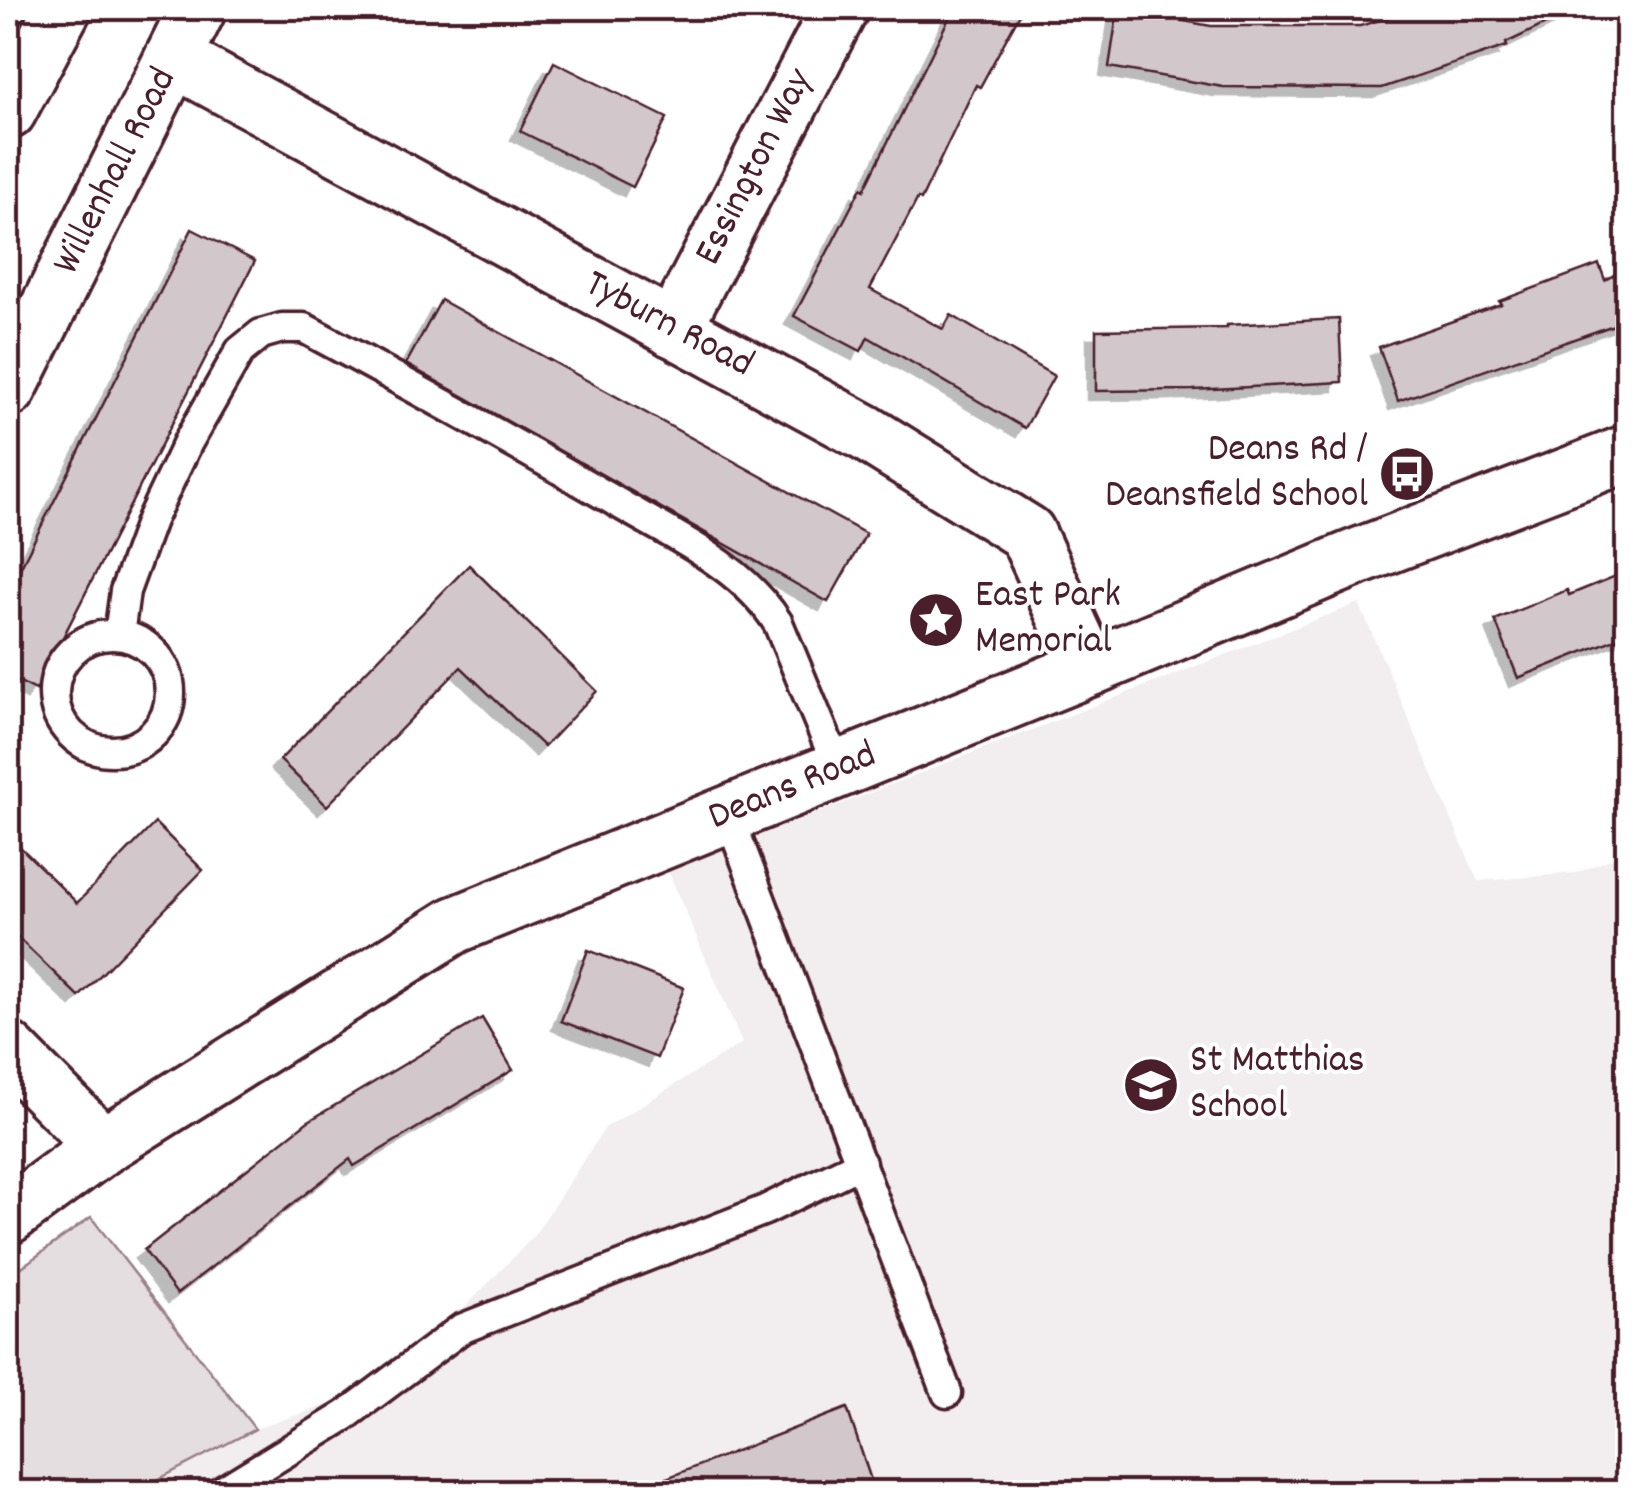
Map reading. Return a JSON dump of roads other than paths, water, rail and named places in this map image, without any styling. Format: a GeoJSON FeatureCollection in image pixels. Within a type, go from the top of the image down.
{"type":"FeatureCollection","features":[{"type":"Feature","properties":{"kind":"main road"},"geometry":{"type":"LineString","coordinates":[[8,111],[63,8]]}},
{"type":"Feature","properties":{"kind":"main road","name":"Willenhall Road"},"geometry":{"type":"LineString","coordinates":[[8,389],[198,8]]}},
{"type":"Feature","properties":{"kind":"main road","name":"Essington Way"},"geometry":{"type":"LineString","coordinates":[[672,329],[840,8]]}},
{"type":"Feature","properties":{"kind":"main road","name":"Tyburn Road"},"geometry":{"type":"LineString","coordinates":[[174,58],[866,433],[1027,533],[1089,668]]}},
{"type":"Feature","properties":{"kind":"main road","name":"Deans Road"},"geometry":{"type":"LineString","coordinates":[[8,1216],[102,1146],[455,925],[1352,558],[1628,453]]}},
{"type":"Feature","properties":{"kind":"main road"},"geometry":{"type":"LineString","coordinates":[[8,1050],[102,1146]]}},
{"type":"Feature","properties":{"kind":"lane"},"geometry":{"type":"LineString","coordinates":[[119,635],[125,592],[151,520],[188,442],[240,351],[261,334],[282,328],[304,328],[488,426],[746,582],[778,622],[838,770]]}},
{"type":"Feature","properties":{"kind":"lane"},"geometry":{"type":"LineString","coordinates":[[119,635],[137,640],[164,664],[170,700],[156,733],[124,751],[104,752],[84,745],[69,733],[58,716],[54,686],[65,657],[80,644],[99,636],[119,635]]}},
{"type":"Feature","properties":{"kind":"lane"},"geometry":{"type":"LineString","coordinates":[[728,814],[948,1393]]}},
{"type":"Feature","properties":{"kind":"lane"},"geometry":{"type":"LineString","coordinates":[[221,1492],[346,1415],[461,1329],[765,1210],[861,1163]]}},
{"type":"Feature","properties":{"kind":"place","name":"Deans Rd / Deansfield School"},"geometry":{"type":"Point","coordinates":[1407,474]}},
{"type":"Feature","properties":{"kind":"place","name":"East Park Memorial"},"geometry":{"type":"Point","coordinates":[936,620]}},
{"type":"Feature","properties":{"kind":"place","name":"St Matthias School"},"geometry":{"type":"Point","coordinates":[1151,1085]}}]}
